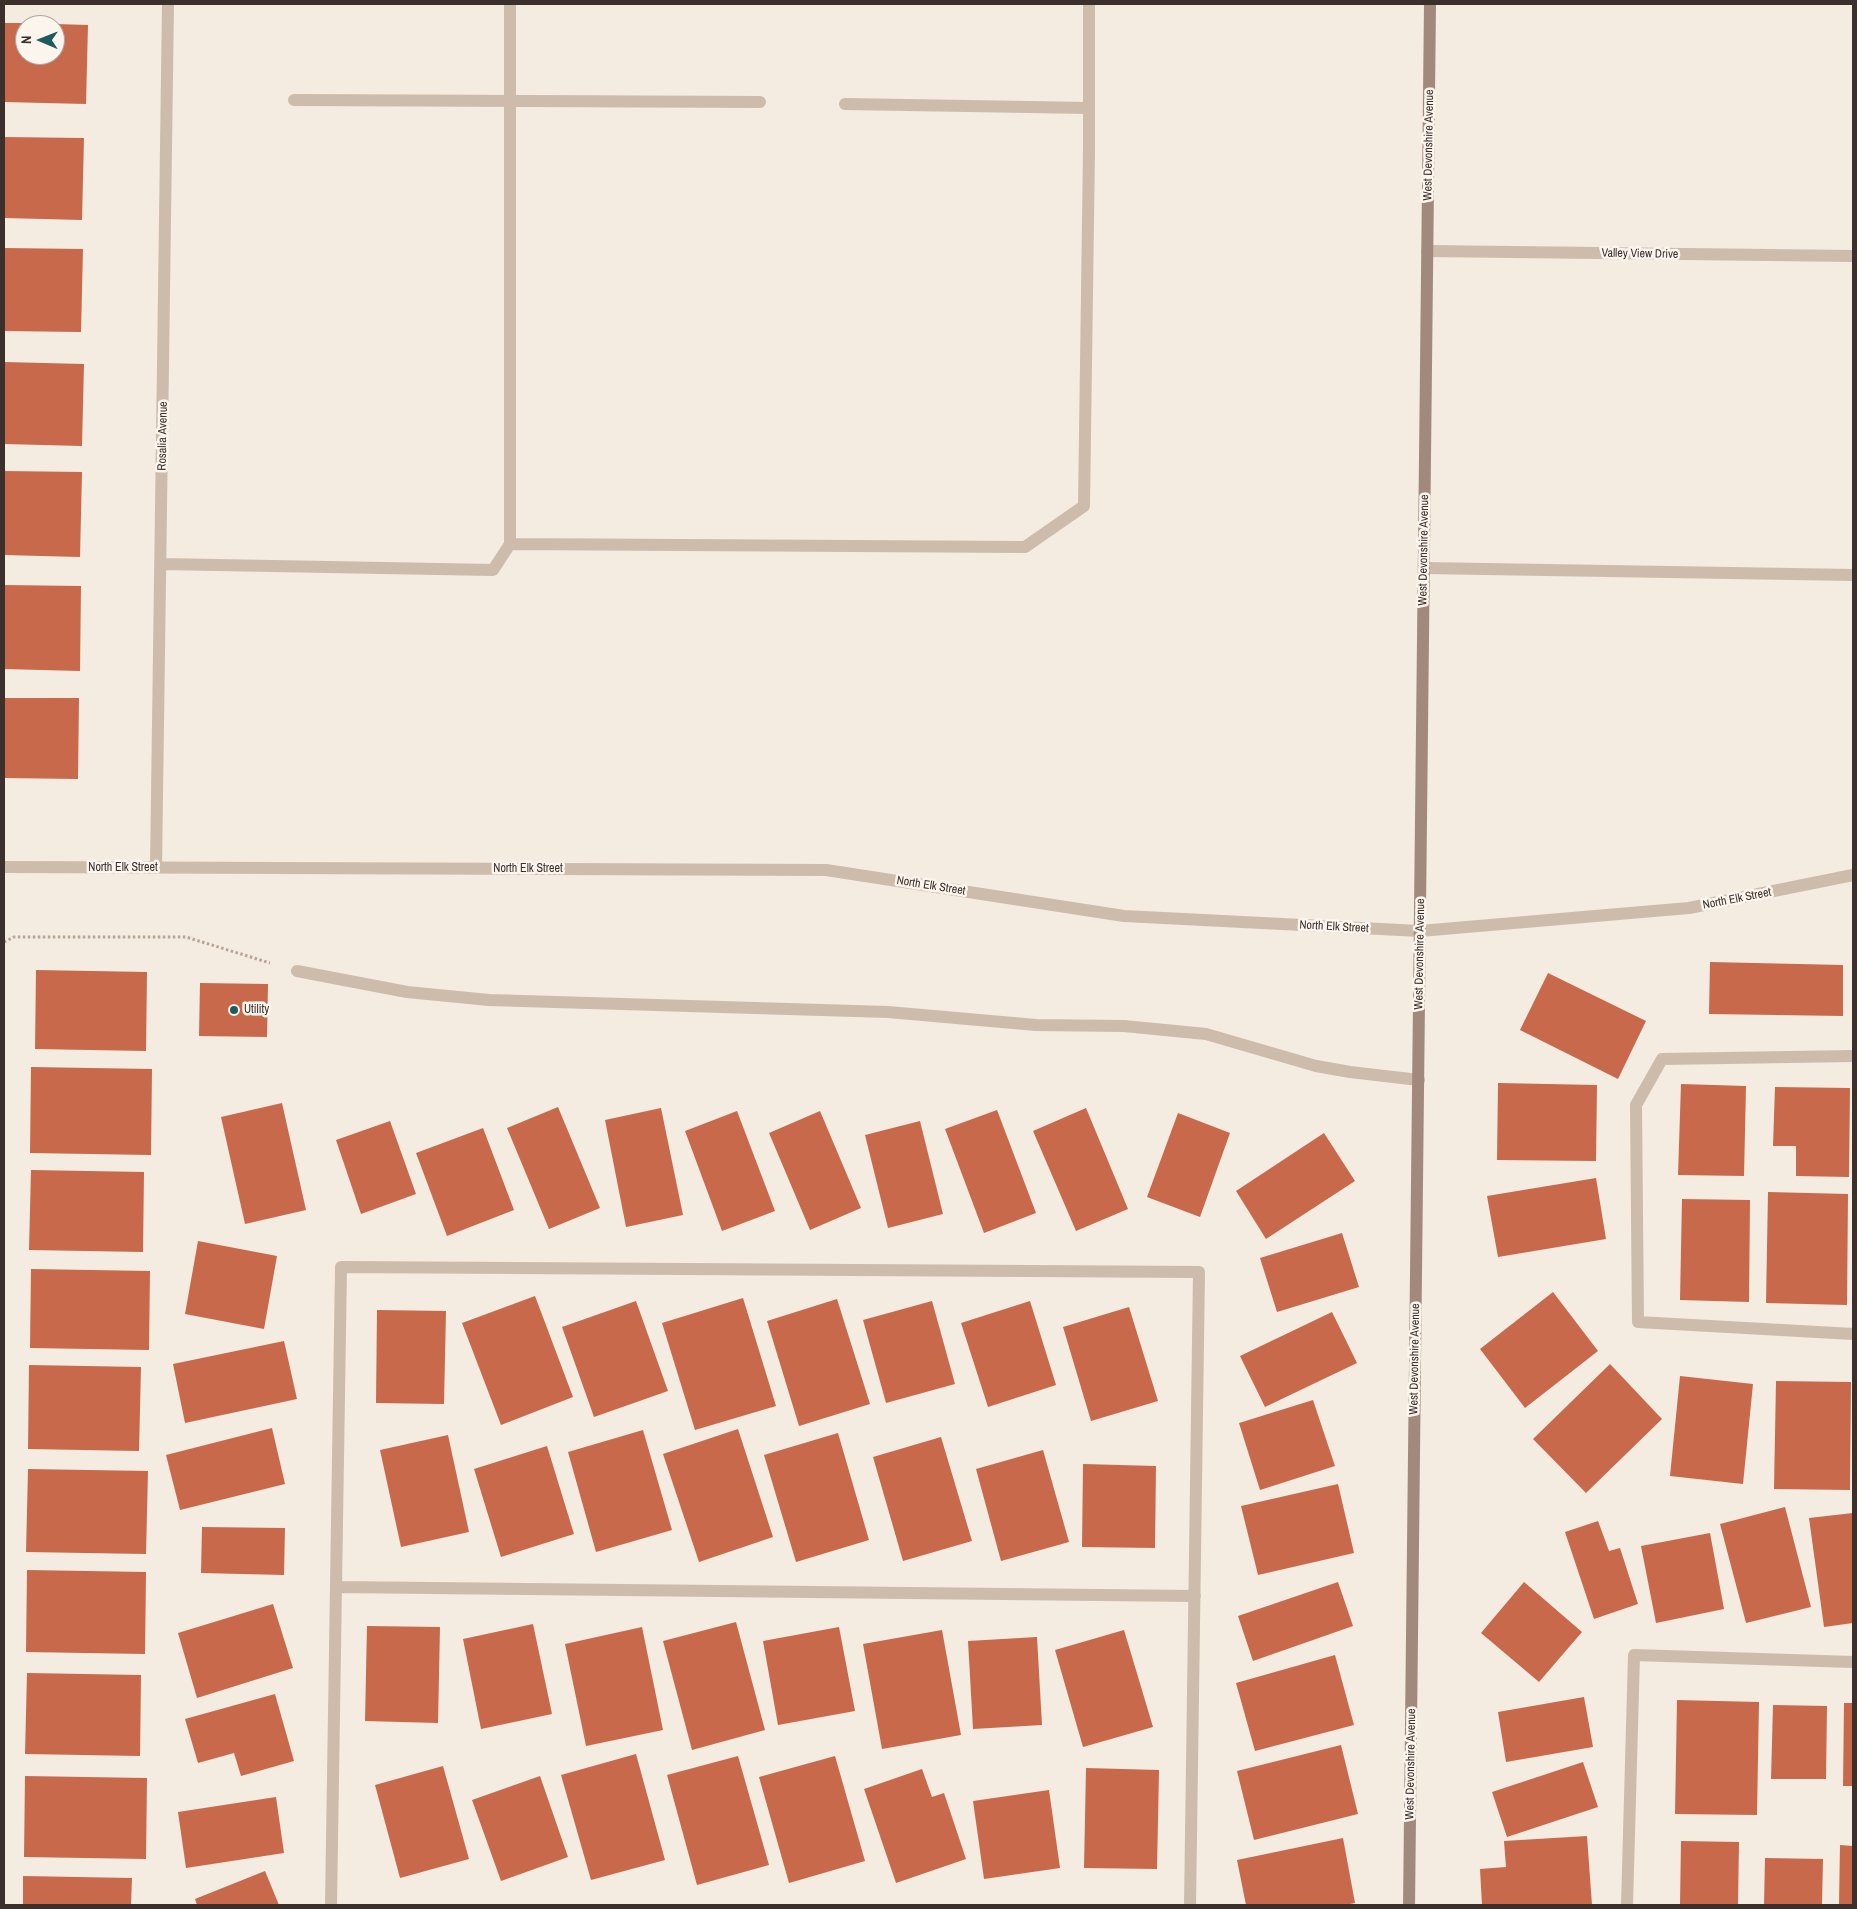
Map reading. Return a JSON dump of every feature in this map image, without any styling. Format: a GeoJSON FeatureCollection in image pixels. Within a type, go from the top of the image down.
{"type":"FeatureCollection","features":[{"type":"Feature","properties":{"kind":"street","name":"Rosalia Avenue"},"geometry":{"type":"LineString","coordinates":[[156,868],[162,564],[168,4]]}},
{"type":"Feature","properties":{"kind":"street"},"geometry":{"type":"LineString","coordinates":[[162,564],[493,570],[510,544],[510,4]]}},
{"type":"Feature","properties":{"kind":"street"},"geometry":{"type":"LineString","coordinates":[[510,544],[1025,547],[1084,506],[1089,4]]}},
{"type":"Feature","properties":{"kind":"street","name":"West Devonshire Avenue"},"geometry":{"type":"LineString","coordinates":[[1410,1905],[1430,4]]}},
{"type":"Feature","properties":{"kind":"street"},"geometry":{"type":"LineString","coordinates":[[294,100],[760,102]]}},
{"type":"Feature","properties":{"kind":"street"},"geometry":{"type":"LineString","coordinates":[[845,104],[1089,108]]}},
{"type":"Feature","properties":{"kind":"street","name":"Valley View Drive"},"geometry":{"type":"LineString","coordinates":[[1427,251],[1853,256]]}},
{"type":"Feature","properties":{"kind":"street"},"geometry":{"type":"LineString","coordinates":[[1424,568],[1853,575]]}},
{"type":"Feature","properties":{"kind":"street","name":"North Elk Street"},"geometry":{"type":"LineString","coordinates":[[4,867],[826,870],[1124,916],[1420,931],[1689,908],[1853,875]]}},
{"type":"Feature","properties":{"kind":"street"},"geometry":{"type":"LineString","coordinates":[[297,971],[407,992],[488,1000],[888,1012],[1036,1025],[1124,1026],[1206,1034],[1316,1066],[1418,1080]]}},
{"type":"Feature","properties":{"kind":"street"},"geometry":{"type":"LineString","coordinates":[[1853,1056],[1662,1059],[1636,1105],[1638,1322],[1853,1334]]}},
{"type":"Feature","properties":{"kind":"street"},"geometry":{"type":"LineString","coordinates":[[332,1905],[341,1267],[1199,1272],[1190,1905]]}},
{"type":"Feature","properties":{"kind":"street"},"geometry":{"type":"LineString","coordinates":[[336,1587],[1195,1596]]}},
{"type":"Feature","properties":{"kind":"street"},"geometry":{"type":"LineString","coordinates":[[1627,1905],[1634,1655],[1853,1662]]}},
{"type":"Feature","properties":{"kind":"path"},"geometry":{"type":"LineString","coordinates":[[4,942],[14,937],[186,937],[297,971]]}},
{"type":"Feature","properties":{"kind":"building"},"geometry":{"type":"Polygon","coordinates":[[[4,23],[15,23],[15,65],[65,65],[65,24],[88,25],[86,104],[4,102],[4,23]]]}},
{"type":"Feature","properties":{"kind":"building"},"geometry":{"type":"Polygon","coordinates":[[[4,137],[84,138],[82,220],[4,218],[4,137]]]}},
{"type":"Feature","properties":{"kind":"building"},"geometry":{"type":"Polygon","coordinates":[[[4,248],[83,249],[81,332],[4,331],[4,248]]]}},
{"type":"Feature","properties":{"kind":"building"},"geometry":{"type":"Polygon","coordinates":[[[4,362],[84,364],[82,446],[4,444],[4,362]]]}},
{"type":"Feature","properties":{"kind":"building"},"geometry":{"type":"Polygon","coordinates":[[[4,471],[82,472],[80,557],[4,555],[4,471]]]}},
{"type":"Feature","properties":{"kind":"building"},"geometry":{"type":"Polygon","coordinates":[[[4,585],[81,586],[80,671],[4,669],[4,585]]]}},
{"type":"Feature","properties":{"kind":"building"},"geometry":{"type":"Polygon","coordinates":[[[4,698],[79,698],[78,779],[4,778],[4,698]]]}},
{"type":"Feature","properties":{"kind":"building"},"geometry":{"type":"Polygon","coordinates":[[[1710,962],[1843,965],[1843,1016],[1709,1014],[1710,962]]]}},
{"type":"Feature","properties":{"kind":"building"},"geometry":{"type":"Polygon","coordinates":[[[36,970],[147,972],[146,1051],[35,1049],[36,970]]]}},
{"type":"Feature","properties":{"kind":"building"},"geometry":{"type":"Polygon","coordinates":[[[1548,973],[1646,1021],[1618,1079],[1520,1030],[1548,973]]]}},
{"type":"Feature","properties":{"kind":"building","name":"Utility"},"geometry":{"type":"Polygon","coordinates":[[[200,983],[268,984],[267,1037],[199,1036],[200,983]]]}},
{"type":"Feature","properties":{"kind":"building"},"geometry":{"type":"Polygon","coordinates":[[[31,1067],[152,1069],[151,1155],[30,1153],[31,1067]]]}},
{"type":"Feature","properties":{"kind":"building"},"geometry":{"type":"Polygon","coordinates":[[[1498,1083],[1597,1085],[1596,1161],[1497,1160],[1498,1083]]]}},
{"type":"Feature","properties":{"kind":"building"},"geometry":{"type":"Polygon","coordinates":[[[1681,1084],[1746,1086],[1744,1176],[1678,1175],[1681,1084]]]}},
{"type":"Feature","properties":{"kind":"building"},"geometry":{"type":"Polygon","coordinates":[[[1775,1087],[1850,1088],[1849,1177],[1796,1176],[1796,1146],[1773,1146],[1775,1087]]]}},
{"type":"Feature","properties":{"kind":"building"},"geometry":{"type":"Polygon","coordinates":[[[282,1103],[306,1210],[245,1224],[221,1117],[282,1103]]]}},
{"type":"Feature","properties":{"kind":"building"},"geometry":{"type":"Polygon","coordinates":[[[558,1107],[600,1208],[549,1229],[507,1128],[558,1107]]]}},
{"type":"Feature","properties":{"kind":"building"},"geometry":{"type":"Polygon","coordinates":[[[661,1108],[683,1215],[626,1227],[605,1120],[661,1108]]]}},
{"type":"Feature","properties":{"kind":"building"},"geometry":{"type":"Polygon","coordinates":[[[1086,1108],[1128,1209],[1076,1231],[1033,1131],[1086,1108]]]}},
{"type":"Feature","properties":{"kind":"building"},"geometry":{"type":"Polygon","coordinates":[[[997,1110],[1036,1213],[984,1233],[945,1129],[997,1110]]]}},
{"type":"Feature","properties":{"kind":"building"},"geometry":{"type":"Polygon","coordinates":[[[737,1111],[775,1211],[722,1231],[685,1131],[737,1111]]]}},
{"type":"Feature","properties":{"kind":"building"},"geometry":{"type":"Polygon","coordinates":[[[820,1111],[861,1208],[810,1230],[769,1133],[820,1111]]]}},
{"type":"Feature","properties":{"kind":"building"},"geometry":{"type":"Polygon","coordinates":[[[1178,1113],[1230,1133],[1200,1217],[1147,1197],[1178,1113]]]}},
{"type":"Feature","properties":{"kind":"building"},"geometry":{"type":"Polygon","coordinates":[[[390,1121],[416,1194],[361,1214],[336,1140],[390,1121]]]}},
{"type":"Feature","properties":{"kind":"building"},"geometry":{"type":"Polygon","coordinates":[[[920,1121],[943,1214],[888,1228],[865,1135],[920,1121]]]}},
{"type":"Feature","properties":{"kind":"building"},"geometry":{"type":"Polygon","coordinates":[[[483,1128],[514,1210],[447,1236],[416,1153],[483,1128]]]}},
{"type":"Feature","properties":{"kind":"building"},"geometry":{"type":"Polygon","coordinates":[[[1324,1133],[1355,1181],[1266,1239],[1236,1191],[1324,1133]]]}},
{"type":"Feature","properties":{"kind":"building"},"geometry":{"type":"Polygon","coordinates":[[[31,1170],[144,1172],[143,1252],[29,1250],[31,1170]]]}},
{"type":"Feature","properties":{"kind":"building"},"geometry":{"type":"Polygon","coordinates":[[[1596,1178],[1606,1239],[1498,1257],[1487,1196],[1596,1178]]]}},
{"type":"Feature","properties":{"kind":"building"},"geometry":{"type":"Polygon","coordinates":[[[1768,1192],[1848,1194],[1847,1305],[1766,1303],[1768,1192]]]}},
{"type":"Feature","properties":{"kind":"building"},"geometry":{"type":"Polygon","coordinates":[[[1682,1199],[1750,1200],[1749,1302],[1680,1300],[1682,1199]]]}},
{"type":"Feature","properties":{"kind":"building"},"geometry":{"type":"Polygon","coordinates":[[[1342,1233],[1359,1287],[1277,1312],[1260,1258],[1342,1233]]]}},
{"type":"Feature","properties":{"kind":"building"},"geometry":{"type":"Polygon","coordinates":[[[198,1241],[277,1256],[264,1329],[185,1314],[198,1241]]]}},
{"type":"Feature","properties":{"kind":"building"},"geometry":{"type":"Polygon","coordinates":[[[31,1269],[150,1271],[149,1350],[30,1348],[31,1269]]]}},
{"type":"Feature","properties":{"kind":"building"},"geometry":{"type":"Polygon","coordinates":[[[1553,1292],[1598,1351],[1525,1408],[1480,1349],[1553,1292]]]}},
{"type":"Feature","properties":{"kind":"building"},"geometry":{"type":"Polygon","coordinates":[[[535,1296],[573,1397],[501,1425],[462,1323],[535,1296]]]}},
{"type":"Feature","properties":{"kind":"building"},"geometry":{"type":"Polygon","coordinates":[[[743,1298],[776,1406],[695,1430],[662,1323],[743,1298]]]}},
{"type":"Feature","properties":{"kind":"building"},"geometry":{"type":"Polygon","coordinates":[[[837,1299],[870,1404],[799,1426],[767,1321],[837,1299]]]}},
{"type":"Feature","properties":{"kind":"building"},"geometry":{"type":"Polygon","coordinates":[[[636,1301],[668,1391],[594,1417],[562,1327],[636,1301]]]}},
{"type":"Feature","properties":{"kind":"building"},"geometry":{"type":"Polygon","coordinates":[[[932,1301],[955,1384],[886,1403],[863,1320],[932,1301]]]}},
{"type":"Feature","properties":{"kind":"building"},"geometry":{"type":"Polygon","coordinates":[[[1030,1301],[1056,1385],[988,1407],[961,1323],[1030,1301]]]}},
{"type":"Feature","properties":{"kind":"building"},"geometry":{"type":"Polygon","coordinates":[[[1129,1307],[1158,1401],[1091,1421],[1063,1327],[1129,1307]]]}},
{"type":"Feature","properties":{"kind":"building"},"geometry":{"type":"Polygon","coordinates":[[[377,1310],[446,1311],[444,1404],[376,1403],[377,1310]]]}},
{"type":"Feature","properties":{"kind":"building"},"geometry":{"type":"Polygon","coordinates":[[[1332,1312],[1357,1363],[1265,1407],[1240,1356],[1332,1312]]]}},
{"type":"Feature","properties":{"kind":"building"},"geometry":{"type":"Polygon","coordinates":[[[284,1341],[297,1399],[185,1423],[173,1364],[284,1341]]]}},
{"type":"Feature","properties":{"kind":"building"},"geometry":{"type":"Polygon","coordinates":[[[1610,1364],[1662,1419],[1586,1493],[1533,1439],[1610,1364]]]}},
{"type":"Feature","properties":{"kind":"building"},"geometry":{"type":"Polygon","coordinates":[[[29,1365],[141,1367],[139,1451],[28,1449],[29,1365]]]}},
{"type":"Feature","properties":{"kind":"building"},"geometry":{"type":"Polygon","coordinates":[[[1680,1376],[1753,1384],[1743,1484],[1670,1476],[1680,1376]]]}},
{"type":"Feature","properties":{"kind":"building"},"geometry":{"type":"Polygon","coordinates":[[[1776,1381],[1851,1382],[1850,1490],[1774,1489],[1776,1381]]]}},
{"type":"Feature","properties":{"kind":"building"},"geometry":{"type":"Polygon","coordinates":[[[1313,1400],[1335,1466],[1260,1490],[1239,1423],[1313,1400]]]}},
{"type":"Feature","properties":{"kind":"building"},"geometry":{"type":"Polygon","coordinates":[[[272,1428],[285,1484],[180,1510],[166,1455],[272,1428]]]}},
{"type":"Feature","properties":{"kind":"building"},"geometry":{"type":"Polygon","coordinates":[[[738,1429],[773,1537],[699,1562],[663,1454],[738,1429]]]}},
{"type":"Feature","properties":{"kind":"building"},"geometry":{"type":"Polygon","coordinates":[[[643,1430],[672,1530],[596,1552],[568,1452],[643,1430]]]}},
{"type":"Feature","properties":{"kind":"building"},"geometry":{"type":"Polygon","coordinates":[[[838,1433],[869,1540],[796,1562],[764,1455],[838,1433]]]}},
{"type":"Feature","properties":{"kind":"building"},"geometry":{"type":"Polygon","coordinates":[[[448,1435],[469,1532],[401,1547],[380,1450],[448,1435]]]}},
{"type":"Feature","properties":{"kind":"building"},"geometry":{"type":"Polygon","coordinates":[[[941,1437],[972,1541],[903,1561],[873,1457],[941,1437]]]}},
{"type":"Feature","properties":{"kind":"building"},"geometry":{"type":"Polygon","coordinates":[[[547,1446],[574,1534],[501,1557],[474,1469],[547,1446]]]}},
{"type":"Feature","properties":{"kind":"building"},"geometry":{"type":"Polygon","coordinates":[[[1043,1450],[1069,1542],[1001,1561],[976,1469],[1043,1450]]]}},
{"type":"Feature","properties":{"kind":"building"},"geometry":{"type":"Polygon","coordinates":[[[1083,1464],[1156,1466],[1155,1548],[1082,1547],[1083,1464]]]}},
{"type":"Feature","properties":{"kind":"building"},"geometry":{"type":"Polygon","coordinates":[[[28,1469],[148,1471],[146,1554],[26,1552],[28,1469]]]}},
{"type":"Feature","properties":{"kind":"building"},"geometry":{"type":"Polygon","coordinates":[[[1338,1484],[1354,1553],[1258,1575],[1241,1506],[1338,1484]]]}},
{"type":"Feature","properties":{"kind":"building"},"geometry":{"type":"Polygon","coordinates":[[[1785,1507],[1811,1607],[1746,1623],[1720,1524],[1785,1507]]]}},
{"type":"Feature","properties":{"kind":"building"},"geometry":{"type":"Polygon","coordinates":[[[1853,1513],[1853,1623],[1824,1627],[1809,1518],[1853,1513]]]}},
{"type":"Feature","properties":{"kind":"building"},"geometry":{"type":"Polygon","coordinates":[[[1598,1521],[1609,1551],[1620,1548],[1638,1604],[1594,1619],[1565,1532],[1598,1521]]]}},
{"type":"Feature","properties":{"kind":"building"},"geometry":{"type":"Polygon","coordinates":[[[202,1527],[285,1528],[284,1575],[201,1573],[202,1527]]]}},
{"type":"Feature","properties":{"kind":"building"},"geometry":{"type":"Polygon","coordinates":[[[1710,1533],[1724,1609],[1656,1623],[1641,1546],[1710,1533]]]}},
{"type":"Feature","properties":{"kind":"building"},"geometry":{"type":"Polygon","coordinates":[[[27,1570],[146,1572],[145,1654],[26,1652],[27,1570]]]}},
{"type":"Feature","properties":{"kind":"building"},"geometry":{"type":"Polygon","coordinates":[[[1338,1582],[1353,1626],[1253,1661],[1238,1616],[1338,1582]]]}},
{"type":"Feature","properties":{"kind":"building"},"geometry":{"type":"Polygon","coordinates":[[[1524,1582],[1582,1632],[1539,1682],[1481,1633],[1524,1582]]]}},
{"type":"Feature","properties":{"kind":"building"},"geometry":{"type":"Polygon","coordinates":[[[273,1604],[293,1668],[197,1698],[178,1633],[273,1604]]]}},
{"type":"Feature","properties":{"kind":"building"},"geometry":{"type":"Polygon","coordinates":[[[736,1622],[765,1730],[692,1750],[663,1641],[736,1622]]]}},
{"type":"Feature","properties":{"kind":"building"},"geometry":{"type":"Polygon","coordinates":[[[533,1624],[552,1714],[481,1729],[463,1639],[533,1624]]]}},
{"type":"Feature","properties":{"kind":"building"},"geometry":{"type":"Polygon","coordinates":[[[367,1626],[440,1627],[438,1723],[365,1721],[367,1626]]]}},
{"type":"Feature","properties":{"kind":"building"},"geometry":{"type":"Polygon","coordinates":[[[642,1627],[663,1730],[586,1746],[565,1644],[642,1627]]]}},
{"type":"Feature","properties":{"kind":"building"},"geometry":{"type":"Polygon","coordinates":[[[839,1627],[855,1711],[778,1725],[763,1641],[839,1627]]]}},
{"type":"Feature","properties":{"kind":"building"},"geometry":{"type":"Polygon","coordinates":[[[942,1630],[961,1735],[882,1749],[863,1644],[942,1630]]]}},
{"type":"Feature","properties":{"kind":"building"},"geometry":{"type":"Polygon","coordinates":[[[1124,1630],[1153,1727],[1083,1747],[1055,1650],[1124,1630]]]}},
{"type":"Feature","properties":{"kind":"building"},"geometry":{"type":"Polygon","coordinates":[[[1037,1637],[1042,1725],[973,1729],[968,1641],[1037,1637]]]}},
{"type":"Feature","properties":{"kind":"building"},"geometry":{"type":"Polygon","coordinates":[[[1335,1655],[1354,1725],[1255,1751],[1236,1683],[1335,1655]]]}},
{"type":"Feature","properties":{"kind":"building"},"geometry":{"type":"Polygon","coordinates":[[[27,1673],[141,1675],[140,1756],[25,1754],[27,1673]]]}},
{"type":"Feature","properties":{"kind":"building"},"geometry":{"type":"Polygon","coordinates":[[[275,1694],[294,1761],[241,1776],[234,1753],[198,1763],[185,1719],[275,1694]]]}},
{"type":"Feature","properties":{"kind":"building"},"geometry":{"type":"Polygon","coordinates":[[[1584,1697],[1593,1747],[1506,1762],[1498,1712],[1584,1697]]]}},
{"type":"Feature","properties":{"kind":"building"},"geometry":{"type":"Polygon","coordinates":[[[1677,1700],[1759,1702],[1757,1815],[1675,1814],[1677,1700]]]}},
{"type":"Feature","properties":{"kind":"building"},"geometry":{"type":"Polygon","coordinates":[[[1844,1703],[1853,1703],[1853,1786],[1843,1786],[1844,1703]]]}},
{"type":"Feature","properties":{"kind":"building"},"geometry":{"type":"Polygon","coordinates":[[[1773,1705],[1827,1706],[1826,1779],[1771,1779],[1773,1705]]]}},
{"type":"Feature","properties":{"kind":"building"},"geometry":{"type":"Polygon","coordinates":[[[1341,1745],[1358,1814],[1254,1840],[1237,1771],[1341,1745]]]}},
{"type":"Feature","properties":{"kind":"building"},"geometry":{"type":"Polygon","coordinates":[[[636,1754],[665,1860],[591,1880],[561,1775],[636,1754]]]}},
{"type":"Feature","properties":{"kind":"building"},"geometry":{"type":"Polygon","coordinates":[[[738,1756],[769,1865],[697,1885],[667,1775],[738,1756]]]}},
{"type":"Feature","properties":{"kind":"building"},"geometry":{"type":"Polygon","coordinates":[[[835,1756],[865,1861],[789,1883],[759,1777],[835,1756]]]}},
{"type":"Feature","properties":{"kind":"building"},"geometry":{"type":"Polygon","coordinates":[[[1583,1762],[1598,1807],[1507,1837],[1492,1792],[1583,1762]]]}},
{"type":"Feature","properties":{"kind":"building"},"geometry":{"type":"Polygon","coordinates":[[[443,1766],[469,1859],[400,1878],[375,1785],[443,1766]]]}},
{"type":"Feature","properties":{"kind":"building"},"geometry":{"type":"Polygon","coordinates":[[[1086,1768],[1159,1770],[1157,1869],[1084,1868],[1086,1768]]]}},
{"type":"Feature","properties":{"kind":"building"},"geometry":{"type":"Polygon","coordinates":[[[922,1769],[932,1797],[944,1793],[966,1859],[896,1883],[864,1789],[922,1769]]]}},
{"type":"Feature","properties":{"kind":"building"},"geometry":{"type":"Polygon","coordinates":[[[25,1776],[147,1778],[146,1859],[24,1857],[25,1776]]]}},
{"type":"Feature","properties":{"kind":"building"},"geometry":{"type":"Polygon","coordinates":[[[540,1776],[568,1857],[501,1881],[472,1800],[540,1776]]]}},
{"type":"Feature","properties":{"kind":"building"},"geometry":{"type":"Polygon","coordinates":[[[1049,1790],[1060,1868],[984,1879],[973,1801],[1049,1790]]]}},
{"type":"Feature","properties":{"kind":"building"},"geometry":{"type":"Polygon","coordinates":[[[276,1797],[284,1853],[186,1868],[178,1812],[276,1797]]]}},
{"type":"Feature","properties":{"kind":"building"},"geometry":{"type":"Polygon","coordinates":[[[1587,1836],[1592,1905],[1482,1905],[1480,1869],[1506,1867],[1504,1841],[1587,1836]]]}},
{"type":"Feature","properties":{"kind":"building"},"geometry":{"type":"Polygon","coordinates":[[[1343,1838],[1355,1903],[1345,1905],[1246,1905],[1237,1860],[1343,1838]]]}},
{"type":"Feature","properties":{"kind":"building"},"geometry":{"type":"Polygon","coordinates":[[[1681,1841],[1739,1842],[1738,1905],[1680,1905],[1681,1841]]]}},
{"type":"Feature","properties":{"kind":"building"},"geometry":{"type":"Polygon","coordinates":[[[1840,1845],[1853,1846],[1853,1905],[1839,1905],[1840,1845]]]}},
{"type":"Feature","properties":{"kind":"building"},"geometry":{"type":"Polygon","coordinates":[[[1765,1858],[1823,1859],[1822,1905],[1764,1905],[1765,1858]]]}},
{"type":"Feature","properties":{"kind":"building"},"geometry":{"type":"Polygon","coordinates":[[[265,1871],[279,1905],[197,1905],[195,1899],[265,1871]]]}},
{"type":"Feature","properties":{"kind":"building"},"geometry":{"type":"Polygon","coordinates":[[[23,1876],[132,1878],[131,1905],[23,1905],[23,1876]]]}},
{"type":"Feature","properties":{"kind":"place","name":"Utility"},"geometry":{"type":"Point","coordinates":[234,1010]}}]}
